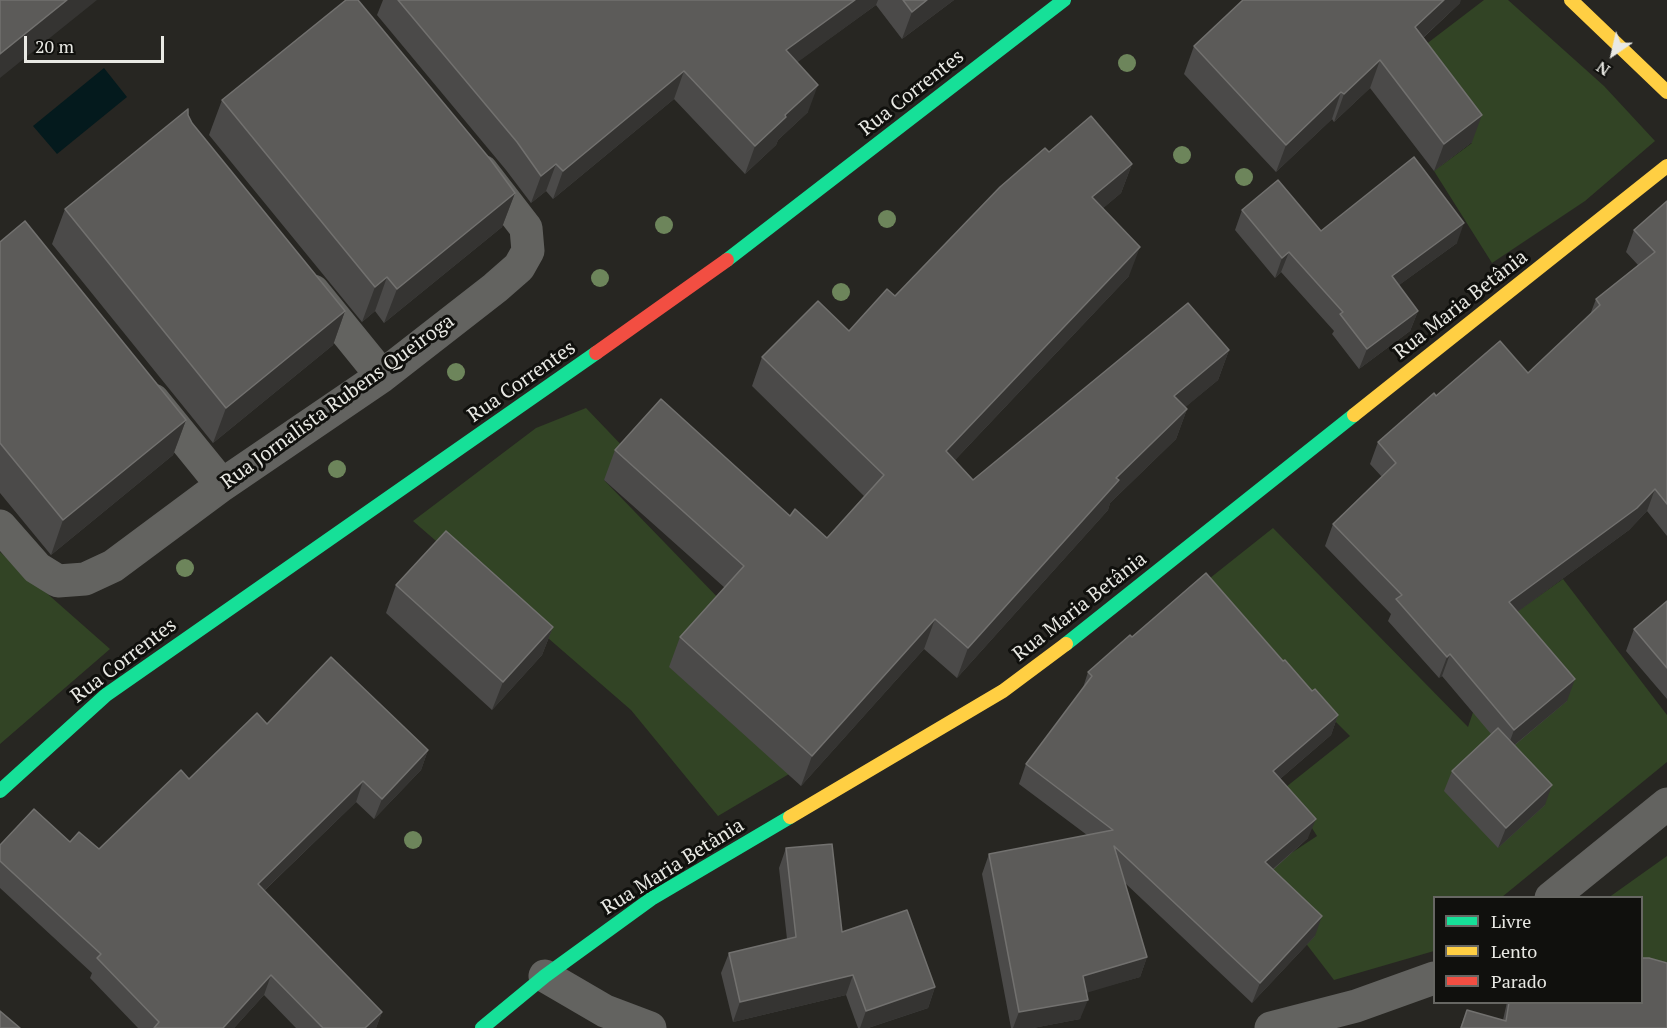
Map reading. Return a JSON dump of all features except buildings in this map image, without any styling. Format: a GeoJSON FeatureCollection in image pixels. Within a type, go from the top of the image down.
{"type":"FeatureCollection","features":[{"type":"Feature","properties":{"kind":"street","name":"Rua Correntes"},"geometry":{"type":"LineString","coordinates":[[0,791],[106,695],[711,272],[1064,0]]}},
{"type":"Feature","properties":{"kind":"street"},"geometry":{"type":"LineString","coordinates":[[1571,0],[1667,92]]}},
{"type":"Feature","properties":{"kind":"street","name":"Rua Jornalista Rubens Queiroga"},"geometry":{"type":"LineString","coordinates":[[0,526],[37,568],[58,581],[85,579],[113,566],[222,485],[382,376],[495,288],[519,267],[528,251],[526,228],[461,146]]}},
{"type":"Feature","properties":{"kind":"street","name":"Rua Maria Betânia"},"geometry":{"type":"LineString","coordinates":[[482,1028],[544,976],[651,900],[1003,691],[1093,623],[1667,166]]}},
{"type":"Feature","properties":{"kind":"street"},"geometry":{"type":"LineString","coordinates":[[292,266],[382,376]]}},
{"type":"Feature","properties":{"kind":"street"},"geometry":{"type":"LineString","coordinates":[[132,374],[222,485]]}},
{"type":"Feature","properties":{"kind":"street"},"geometry":{"type":"LineString","coordinates":[[1552,896],[1667,804]]}},
{"type":"Feature","properties":{"kind":"street"},"geometry":{"type":"LineString","coordinates":[[544,976],[605,1011],[651,1028]]}},
{"type":"Feature","properties":{"kind":"street"},"geometry":{"type":"LineString","coordinates":[[1271,1028],[1363,1017],[1433,979]]}},
{"type":"Feature","properties":{"kind":"green space"},"geometry":{"type":"Polygon","coordinates":[[[1484,0],[1508,0],[1604,86],[1655,141],[1585,201],[1492,263],[1434,171],[1472,143],[1408,58],[1484,0]]]}},
{"type":"Feature","properties":{"kind":"green space"},"geometry":{"type":"Polygon","coordinates":[[[586,408],[629,453],[604,480],[725,605],[670,667],[789,774],[718,816],[631,710],[413,521],[536,428],[586,408]]]}},
{"type":"Feature","properties":{"kind":"green space"},"geometry":{"type":"Polygon","coordinates":[[[1273,528],[1468,727],[1504,621],[1563,579],[1667,715],[1667,762],[1503,896],[1433,896],[1433,951],[1334,980],[1255,877],[1317,836],[1286,787],[1350,736],[1200,586],[1273,528]]]}},
{"type":"Feature","properties":{"kind":"green space"},"geometry":{"type":"Polygon","coordinates":[[[0,552],[110,649],[0,744],[0,552]]]}},
{"type":"Feature","properties":{"kind":"green space"},"geometry":{"type":"Polygon","coordinates":[[[1667,856],[1667,984],[1643,977],[1643,896],[1611,896],[1667,856]]]}},
{"type":"Feature","properties":{"kind":"water"},"geometry":{"type":"Polygon","coordinates":[[[104,68],[127,97],[57,154],[33,126],[104,68]]]}},
{"type":"Feature","properties":{"kind":"traffic: fast"},"geometry":{"type":"LineString","coordinates":[[727,260],[1064,0]]}},
{"type":"Feature","properties":{"kind":"traffic: fast"},"geometry":{"type":"LineString","coordinates":[[0,791],[106,695],[596,353]]}},
{"type":"Feature","properties":{"kind":"traffic: fast"},"geometry":{"type":"LineString","coordinates":[[1066,644],[1354,415]]}},
{"type":"Feature","properties":{"kind":"traffic: fast"},"geometry":{"type":"LineString","coordinates":[[482,1028],[545,976],[651,899],[790,817]]}},
{"type":"Feature","properties":{"kind":"traffic: slow"},"geometry":{"type":"LineString","coordinates":[[1571,0],[1667,92]]}},
{"type":"Feature","properties":{"kind":"traffic: slow"},"geometry":{"type":"LineString","coordinates":[[1354,415],[1667,166]]}},
{"type":"Feature","properties":{"kind":"traffic: slow"},"geometry":{"type":"LineString","coordinates":[[790,817],[1003,691],[1066,644]]}},
{"type":"Feature","properties":{"kind":"traffic: jam"},"geometry":{"type":"LineString","coordinates":[[596,353],[727,260]]}}]}
